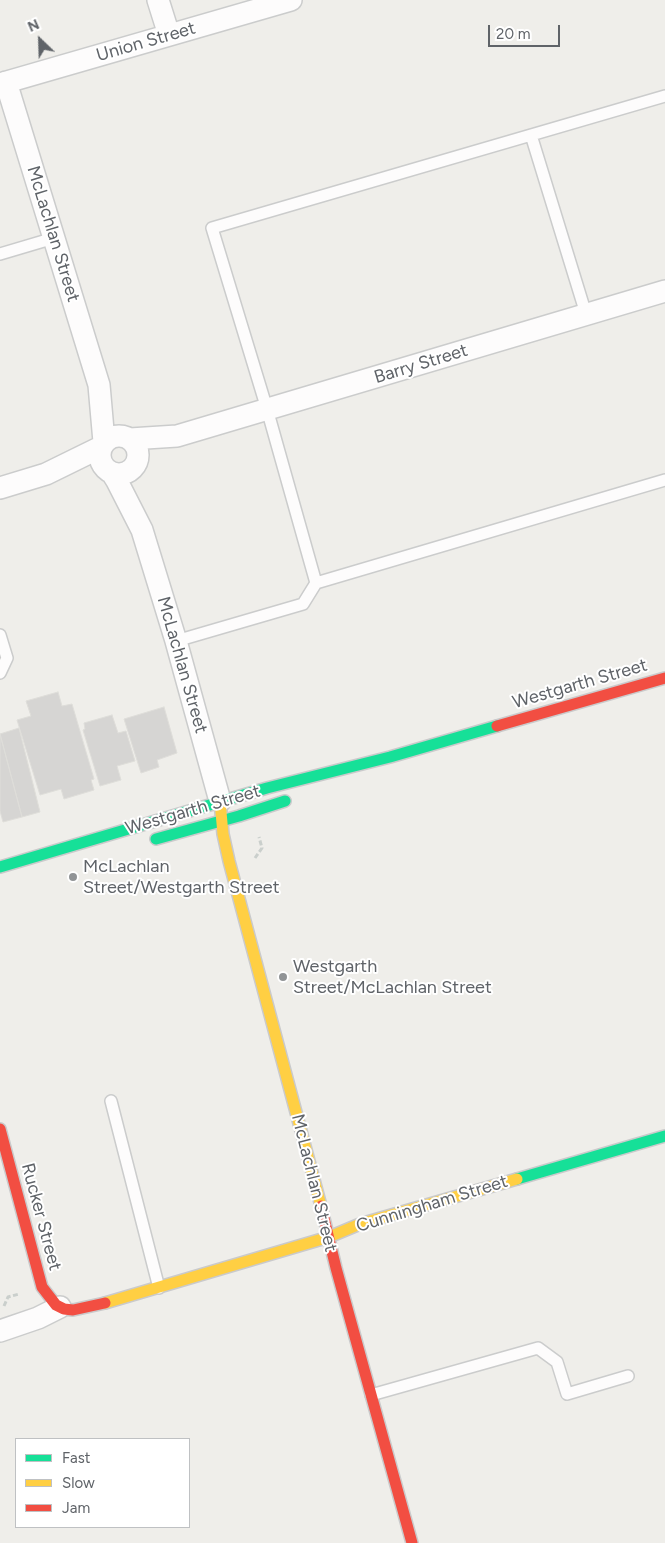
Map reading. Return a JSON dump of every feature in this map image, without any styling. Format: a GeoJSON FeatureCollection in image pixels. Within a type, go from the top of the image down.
{"type":"FeatureCollection","features":[{"type":"Feature","properties":{"kind":"street"},"geometry":{"type":"LineString","coordinates":[[158,0],[169,35]]}},
{"type":"Feature","properties":{"kind":"street","name":"Union Street"},"geometry":{"type":"LineString","coordinates":[[3,83],[291,0]]}},
{"type":"Feature","properties":{"kind":"street","name":"McLachlan Street"},"geometry":{"type":"LineString","coordinates":[[3,83],[54,238],[99,385],[105,458],[142,530],[176,641],[221,812],[230,861],[412,1543]]}},
{"type":"Feature","properties":{"kind":"street","name":"Barry Street"},"geometry":{"type":"LineString","coordinates":[[129,438],[176,436],[665,291]]}},
{"type":"Feature","properties":{"kind":"street","name":"McLachlan Street"},"geometry":{"type":"LineString","coordinates":[[99,385],[129,438]]}},
{"type":"Feature","properties":{"kind":"street"},"geometry":{"type":"LineString","coordinates":[[114,436],[129,438],[137,448],[136,462],[128,472],[123,474],[105,458],[114,436]]}},
{"type":"Feature","properties":{"kind":"street","name":"Barry Street"},"geometry":{"type":"LineString","coordinates":[[136,462],[176,436]]}},
{"type":"Feature","properties":{"kind":"street"},"geometry":{"type":"LineString","coordinates":[[0,488],[105,458]]}},
{"type":"Feature","properties":{"kind":"street","name":"McLachlan Street"},"geometry":{"type":"LineString","coordinates":[[136,462],[142,530]]}},
{"type":"Feature","properties":{"kind":"street","name":"Westgarth Street"},"geometry":{"type":"LineString","coordinates":[[148,842],[221,812],[267,788],[390,757],[665,678]]}},
{"type":"Feature","properties":{"kind":"street","name":"Westgarth Street"},"geometry":{"type":"LineString","coordinates":[[318,787],[390,757]]}},
{"type":"Feature","properties":{"kind":"street","name":"Westgarth Street"},"geometry":{"type":"LineString","coordinates":[[0,867],[221,812],[273,806],[291,798]]}},
{"type":"Feature","properties":{"kind":"street","name":"Rucker Street"},"geometry":{"type":"LineString","coordinates":[[0,1129],[41,1282],[48,1296],[60,1307]]}},
{"type":"Feature","properties":{"kind":"street","name":"Cunningham Street"},"geometry":{"type":"LineString","coordinates":[[60,1307],[69,1310],[83,1309],[159,1288],[329,1237],[360,1224],[665,1136]]}},
{"type":"Feature","properties":{"kind":"street"},"geometry":{"type":"LineString","coordinates":[[0,1331],[38,1318],[60,1307]]}},
{"type":"Feature","properties":{"kind":"lane"},"geometry":{"type":"LineString","coordinates":[[316,583],[267,410],[212,228],[665,96]]}},
{"type":"Feature","properties":{"kind":"lane"},"geometry":{"type":"LineString","coordinates":[[531,135],[586,314]]}},
{"type":"Feature","properties":{"kind":"lane"},"geometry":{"type":"LineString","coordinates":[[0,254],[54,238]]}},
{"type":"Feature","properties":{"kind":"lane"},"geometry":{"type":"LineString","coordinates":[[176,641],[303,604],[316,583],[665,480]]}},
{"type":"Feature","properties":{"kind":"lane"},"geometry":{"type":"LineString","coordinates":[[0,635],[7,658],[0,673]]}},
{"type":"Feature","properties":{"kind":"lane"},"geometry":{"type":"LineString","coordinates":[[111,1101],[159,1288]]}},
{"type":"Feature","properties":{"kind":"lane"},"geometry":{"type":"LineString","coordinates":[[371,1395],[538,1348],[557,1362],[567,1394],[628,1376]]}},
{"type":"Feature","properties":{"kind":"path"},"geometry":{"type":"LineString","coordinates":[[258,832],[262,848]]}},
{"type":"Feature","properties":{"kind":"building"},"geometry":{"type":"Polygon","coordinates":[[[58,692],[62,706],[72,704],[94,779],[91,780],[94,790],[64,799],[61,789],[40,795],[17,720],[31,716],[26,701],[58,692]]]}},
{"type":"Feature","properties":{"kind":"building"},"geometry":{"type":"Polygon","coordinates":[[[164,707],[177,753],[157,760],[159,767],[141,773],[124,719],[164,707]]]}},
{"type":"Feature","properties":{"kind":"building"},"geometry":{"type":"Polygon","coordinates":[[[112,715],[118,733],[126,731],[135,761],[117,766],[121,780],[100,786],[83,730],[85,729],[84,723],[112,715]]]}},
{"type":"Feature","properties":{"kind":"building"},"geometry":{"type":"Polygon","coordinates":[[[19,728],[40,812],[22,817],[0,734],[19,728]]]}},
{"type":"Feature","properties":{"kind":"building"},"geometry":{"type":"Polygon","coordinates":[[[0,734],[22,817],[3,822],[0,811],[0,734]]]}},
{"type":"Feature","properties":{"kind":"traffic: fast"},"geometry":{"type":"LineString","coordinates":[[0,867],[267,788],[390,757],[497,726]]}},
{"type":"Feature","properties":{"kind":"traffic: fast"},"geometry":{"type":"LineString","coordinates":[[156,839],[285,801]]}},
{"type":"Feature","properties":{"kind":"traffic: fast"},"geometry":{"type":"LineString","coordinates":[[517,1179],[665,1136]]}},
{"type":"Feature","properties":{"kind":"traffic: slow"},"geometry":{"type":"LineString","coordinates":[[220,801],[223,834],[229,861],[321,1206]]}},
{"type":"Feature","properties":{"kind":"traffic: slow"},"geometry":{"type":"LineString","coordinates":[[105,1303],[329,1237],[360,1224],[517,1179]]}},
{"type":"Feature","properties":{"kind":"traffic: jam"},"geometry":{"type":"LineString","coordinates":[[497,726],[665,678]]}},
{"type":"Feature","properties":{"kind":"traffic: jam"},"geometry":{"type":"LineString","coordinates":[[0,1129],[42,1287],[56,1305],[64,1309],[73,1310],[105,1303]]}},
{"type":"Feature","properties":{"kind":"traffic: jam"},"geometry":{"type":"LineString","coordinates":[[321,1206],[336,1268],[412,1543]]}},
{"type":"Feature","properties":{"kind":"place","name":"McLachlan Street/Westgarth Street"},"geometry":{"type":"Point","coordinates":[73,877]}},
{"type":"Feature","properties":{"kind":"place","name":"Westgarth Street/McLachlan Street"},"geometry":{"type":"Point","coordinates":[283,977]}}]}
